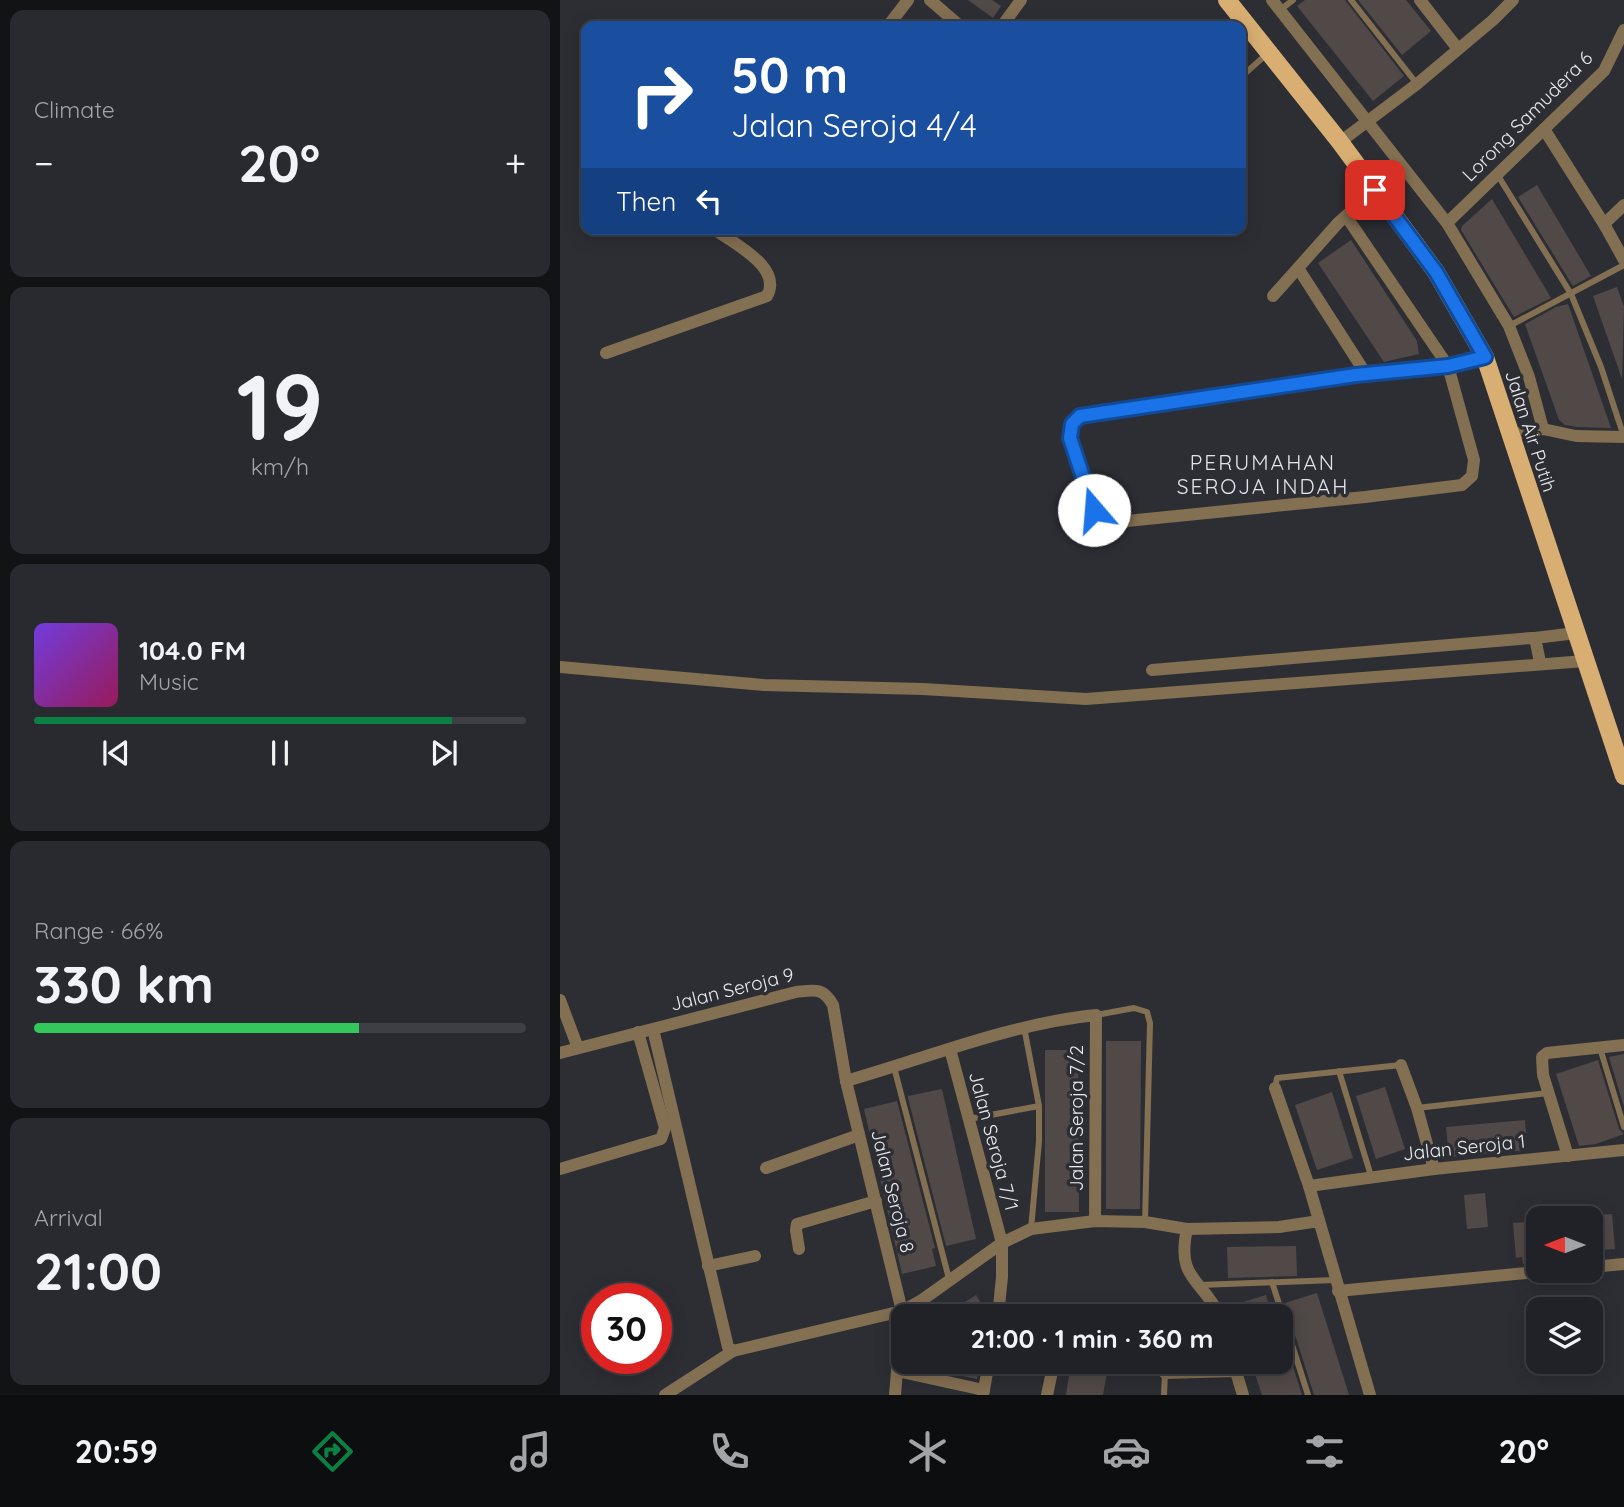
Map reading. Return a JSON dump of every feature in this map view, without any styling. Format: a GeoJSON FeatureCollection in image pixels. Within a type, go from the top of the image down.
{"type":"FeatureCollection","features":[{"type":"Feature","properties":{"kind":"main road","name":"Jalan Air Putih"},"geometry":{"type":"LineString","coordinates":[[1227,0],[1239,21]]}},
{"type":"Feature","properties":{"kind":"main road","name":"Jalan Air Putih"},"geometry":{"type":"LineString","coordinates":[[1246,28],[1269,52],[1340,142],[1436,272],[1485,357],[1624,776]]}},
{"type":"Feature","properties":{"kind":"street"},"geometry":{"type":"LineString","coordinates":[[892,21],[908,0]]}},
{"type":"Feature","properties":{"kind":"street"},"geometry":{"type":"LineString","coordinates":[[930,0],[954,21]]}},
{"type":"Feature","properties":{"kind":"street"},"geometry":{"type":"LineString","coordinates":[[1006,21],[1021,0]]}},
{"type":"Feature","properties":{"kind":"street"},"geometry":{"type":"LineString","coordinates":[[1420,0],[1458,49]]}},
{"type":"Feature","properties":{"kind":"street"},"geometry":{"type":"LineString","coordinates":[[1340,142],[1417,83],[1513,0]]}},
{"type":"Feature","properties":{"kind":"street"},"geometry":{"type":"LineString","coordinates":[[1276,5],[1447,223],[1509,326],[1529,377],[1543,429]]}},
{"type":"Feature","properties":{"kind":"street","name":"Lorong Samudera 6"},"geometry":{"type":"LineString","coordinates":[[1447,223],[1604,71],[1624,30]]}},
{"type":"Feature","properties":{"kind":"street"},"geometry":{"type":"LineString","coordinates":[[1544,129],[1604,224],[1624,263]]}},
{"type":"Feature","properties":{"kind":"street"},"geometry":{"type":"LineString","coordinates":[[1273,296],[1346,216],[1375,190]]}},
{"type":"Feature","properties":{"kind":"street"},"geometry":{"type":"LineString","coordinates":[[1604,224],[1624,205]]}},
{"type":"Feature","properties":{"kind":"street"},"geometry":{"type":"LineString","coordinates":[[1346,216],[1448,366],[1468,433],[1475,470],[1472,476],[1462,485],[1422,491],[1118,522],[1108,521],[1094,510],[1070,438],[1072,424],[1080,416],[1366,374],[1448,366],[1485,357]]}},
{"type":"Feature","properties":{"kind":"street"},"geometry":{"type":"LineString","coordinates":[[606,353],[767,296],[771,288],[765,267],[730,235]]}},
{"type":"Feature","properties":{"kind":"street"},"geometry":{"type":"LineString","coordinates":[[1298,268],[1366,374]]}},
{"type":"Feature","properties":{"kind":"street"},"geometry":{"type":"LineString","coordinates":[[1512,434],[1543,429],[1576,436],[1624,437]]}},
{"type":"Feature","properties":{"kind":"street"},"geometry":{"type":"LineString","coordinates":[[1152,670],[1576,633]]}},
{"type":"Feature","properties":{"kind":"street"},"geometry":{"type":"LineString","coordinates":[[1535,638],[1541,663]]}},
{"type":"Feature","properties":{"kind":"street"},"geometry":{"type":"LineString","coordinates":[[560,667],[764,685],[923,689],[1086,699],[1585,661]]}},
{"type":"Feature","properties":{"kind":"street","name":"Jalan Seroja 9"},"geometry":{"type":"LineString","coordinates":[[560,1053],[796,992],[818,990],[827,995],[833,1005],[846,1081]]}},
{"type":"Feature","properties":{"kind":"street"},"geometry":{"type":"LineString","coordinates":[[560,1000],[578,1048]]}},
{"type":"Feature","properties":{"kind":"street"},"geometry":{"type":"LineString","coordinates":[[846,1081],[1024,1026],[1054,1019],[1096,1015]]}},
{"type":"Feature","properties":{"kind":"street","name":"Jalan Seroja 7/2"},"geometry":{"type":"LineString","coordinates":[[1095,1221],[1096,1015]]}},
{"type":"Feature","properties":{"kind":"street"},"geometry":{"type":"LineString","coordinates":[[653,1029],[728,1347],[733,1351]]}},
{"type":"Feature","properties":{"kind":"street"},"geometry":{"type":"LineString","coordinates":[[560,1170],[661,1139],[664,1135],[665,1128],[638,1032]]}},
{"type":"Feature","properties":{"kind":"street"},"geometry":{"type":"LineString","coordinates":[[1568,1156],[1543,1075],[1542,1057],[1547,1053],[1624,1045]]}},
{"type":"Feature","properties":{"kind":"street","name":"Jalan Seroja 7/1"},"geometry":{"type":"LineString","coordinates":[[950,1049],[1002,1243],[999,1304]]}},
{"type":"Feature","properties":{"kind":"street"},"geometry":{"type":"LineString","coordinates":[[1401,1065],[1417,1108],[1434,1169]]}},
{"type":"Feature","properties":{"kind":"street","name":"Jalan Seroja 8"},"geometry":{"type":"LineString","coordinates":[[846,1081],[900,1304]]}},
{"type":"Feature","properties":{"kind":"street"},"geometry":{"type":"LineString","coordinates":[[1275,1088],[1309,1186],[1370,1395]]}},
{"type":"Feature","properties":{"kind":"street"},"geometry":{"type":"LineString","coordinates":[[766,1168],[859,1135]]}},
{"type":"Feature","properties":{"kind":"street","name":"Jalan Seroja 1"},"geometry":{"type":"LineString","coordinates":[[1309,1186],[1371,1176],[1624,1150]]}},
{"type":"Feature","properties":{"kind":"street"},"geometry":{"type":"LineString","coordinates":[[799,1249],[797,1224],[876,1201]]}},
{"type":"Feature","properties":{"kind":"street"},"geometry":{"type":"LineString","coordinates":[[915,1304],[1002,1243],[1031,1229],[1095,1221],[1145,1223],[1187,1229],[1279,1227],[1319,1221]]}},
{"type":"Feature","properties":{"kind":"street"},"geometry":{"type":"LineString","coordinates":[[1187,1229],[1185,1264],[1212,1304]]}},
{"type":"Feature","properties":{"kind":"street"},"geometry":{"type":"LineString","coordinates":[[708,1266],[755,1256]]}},
{"type":"Feature","properties":{"kind":"street"},"geometry":{"type":"LineString","coordinates":[[1603,1266],[1624,1264]]}},
{"type":"Feature","properties":{"kind":"street"},"geometry":{"type":"LineString","coordinates":[[1336,1285],[1526,1272]]}},
{"type":"Feature","properties":{"kind":"street"},"geometry":{"type":"LineString","coordinates":[[665,1395],[733,1351],[891,1314]]}},
{"type":"Feature","properties":{"kind":"street","name":"Jalan Seroja 8"},"geometry":{"type":"LineString","coordinates":[[895,1395],[897,1374]]}},
{"type":"Feature","properties":{"kind":"street"},"geometry":{"type":"LineString","coordinates":[[909,1374],[983,1392],[987,1374]]}},
{"type":"Feature","properties":{"kind":"street"},"geometry":{"type":"LineString","coordinates":[[1047,1395],[1051,1374]]}},
{"type":"Feature","properties":{"kind":"street"},"geometry":{"type":"LineString","coordinates":[[1237,1374],[1244,1395]]}},
{"type":"Feature","properties":{"kind":"lane"},"geometry":{"type":"LineString","coordinates":[[1276,5],[1293,0]]}},
{"type":"Feature","properties":{"kind":"lane"},"geometry":{"type":"LineString","coordinates":[[1351,0],[1417,83]]}},
{"type":"Feature","properties":{"kind":"lane"},"geometry":{"type":"LineString","coordinates":[[1246,73],[1269,52]]}},
{"type":"Feature","properties":{"kind":"lane"},"geometry":{"type":"LineString","coordinates":[[1497,174],[1571,294],[1601,368],[1624,437]]}},
{"type":"Feature","properties":{"kind":"lane"},"geometry":{"type":"LineString","coordinates":[[1509,326],[1624,263]]}},
{"type":"Feature","properties":{"kind":"lane"},"geometry":{"type":"LineString","coordinates":[[1096,1015],[1134,1008],[1147,1012],[1150,1023],[1145,1223]]}},
{"type":"Feature","properties":{"kind":"lane"},"geometry":{"type":"LineString","coordinates":[[1024,1026],[1039,1106],[1039,1141],[1031,1229]]}},
{"type":"Feature","properties":{"kind":"lane"},"geometry":{"type":"LineString","coordinates":[[1600,1048],[1624,1126]]}},
{"type":"Feature","properties":{"kind":"lane"},"geometry":{"type":"LineString","coordinates":[[1275,1088],[1277,1079],[1401,1065]]}},
{"type":"Feature","properties":{"kind":"lane"},"geometry":{"type":"LineString","coordinates":[[894,1067],[949,1279]]}},
{"type":"Feature","properties":{"kind":"lane"},"geometry":{"type":"LineString","coordinates":[[1339,1071],[1371,1176]]}},
{"type":"Feature","properties":{"kind":"lane"},"geometry":{"type":"LineString","coordinates":[[1417,1108],[1548,1093]]}},
{"type":"Feature","properties":{"kind":"lane"},"geometry":{"type":"LineString","coordinates":[[969,1119],[1039,1106]]}},
{"type":"Feature","properties":{"kind":"lane"},"geometry":{"type":"LineString","coordinates":[[1272,1282],[1308,1395]]}},
{"type":"Feature","properties":{"kind":"lane"},"geometry":{"type":"LineString","coordinates":[[1200,1285],[1272,1282],[1336,1285]]}},
{"type":"Feature","properties":{"kind":"lane"},"geometry":{"type":"LineString","coordinates":[[1164,1395],[1165,1374]]}},
{"type":"Feature","properties":{"kind":"building"},"geometry":{"type":"Polygon","coordinates":[[[968,0],[992,0],[1001,6],[993,18],[968,0]]]}},
{"type":"Feature","properties":{"kind":"building"},"geometry":{"type":"Polygon","coordinates":[[[1305,0],[1345,0],[1404,76],[1373,101],[1297,6],[1305,0]]]}},
{"type":"Feature","properties":{"kind":"building"},"geometry":{"type":"Polygon","coordinates":[[[1358,0],[1406,0],[1431,31],[1402,55],[1358,0]]]}},
{"type":"Feature","properties":{"kind":"building"},"geometry":{"type":"Polygon","coordinates":[[[1537,185],[1591,276],[1573,286],[1518,197],[1537,185]]]}},
{"type":"Feature","properties":{"kind":"building"},"geometry":{"type":"Polygon","coordinates":[[[1492,199],[1551,298],[1514,317],[1461,230],[1462,226],[1492,199]]]}},
{"type":"Feature","properties":{"kind":"building"},"geometry":{"type":"Polygon","coordinates":[[[1351,240],[1417,341],[1419,354],[1384,362],[1318,263],[1351,240]]]}},
{"type":"Feature","properties":{"kind":"building"},"geometry":{"type":"Polygon","coordinates":[[[1617,287],[1624,307],[1622,379],[1593,296],[1617,287]]]}},
{"type":"Feature","properties":{"kind":"building"},"geometry":{"type":"Polygon","coordinates":[[[1568,304],[1611,428],[1577,427],[1565,425],[1559,420],[1525,324],[1556,307],[1568,304]]]}},
{"type":"Feature","properties":{"kind":"building"},"geometry":{"type":"Polygon","coordinates":[[[1106,1041],[1141,1041],[1140,1209],[1106,1209],[1106,1041]]]}},
{"type":"Feature","properties":{"kind":"building"},"geometry":{"type":"Polygon","coordinates":[[[1045,1050],[1078,1050],[1079,1212],[1045,1212],[1045,1050]]]}},
{"type":"Feature","properties":{"kind":"building"},"geometry":{"type":"Polygon","coordinates":[[[1624,1054],[1624,1107],[1609,1057],[1624,1054]]]}},
{"type":"Feature","properties":{"kind":"building"},"geometry":{"type":"Polygon","coordinates":[[[1598,1060],[1619,1129],[1624,1134],[1596,1144],[1579,1146],[1556,1074],[1598,1060]]]}},
{"type":"Feature","properties":{"kind":"building"},"geometry":{"type":"Polygon","coordinates":[[[1385,1087],[1405,1149],[1376,1159],[1356,1096],[1385,1087]]]}},
{"type":"Feature","properties":{"kind":"building"},"geometry":{"type":"Polygon","coordinates":[[[942,1089],[976,1239],[946,1246],[908,1098],[942,1089]]]}},
{"type":"Feature","properties":{"kind":"building"},"geometry":{"type":"Polygon","coordinates":[[[1332,1092],[1353,1158],[1317,1170],[1295,1105],[1332,1092]]]}},
{"type":"Feature","properties":{"kind":"building"},"geometry":{"type":"Polygon","coordinates":[[[897,1101],[935,1248],[932,1249],[936,1266],[902,1274],[864,1109],[897,1101]]]}},
{"type":"Feature","properties":{"kind":"building"},"geometry":{"type":"Polygon","coordinates":[[[1525,1120],[1527,1150],[1449,1157],[1446,1127],[1525,1120]]]}},
{"type":"Feature","properties":{"kind":"building"},"geometry":{"type":"Polygon","coordinates":[[[1485,1193],[1488,1227],[1467,1229],[1464,1195],[1485,1193]]]}},
{"type":"Feature","properties":{"kind":"building"},"geometry":{"type":"Polygon","coordinates":[[[1612,1214],[1615,1249],[1603,1250],[1603,1215],[1612,1214]]]}},
{"type":"Feature","properties":{"kind":"building"},"geometry":{"type":"Polygon","coordinates":[[[1526,1222],[1526,1264],[1523,1264],[1522,1257],[1516,1258],[1513,1223],[1526,1222]]]}},
{"type":"Feature","properties":{"kind":"building"},"geometry":{"type":"Polygon","coordinates":[[[1296,1246],[1297,1276],[1228,1278],[1227,1247],[1296,1246]]]}},
{"type":"Feature","properties":{"kind":"building"},"geometry":{"type":"Polygon","coordinates":[[[1317,1293],[1349,1395],[1314,1395],[1293,1328],[1293,1304],[1285,1303],[1317,1293]]]}},
{"type":"Feature","properties":{"kind":"building"},"geometry":{"type":"Polygon","coordinates":[[[976,1295],[982,1304],[962,1304],[976,1295]]]}},
{"type":"Feature","properties":{"kind":"building"},"geometry":{"type":"Polygon","coordinates":[[[1266,1295],[1269,1304],[1236,1304],[1266,1295]]]}},
{"type":"Feature","properties":{"kind":"building"},"geometry":{"type":"Polygon","coordinates":[[[1293,1367],[1302,1395],[1262,1395],[1255,1374],[1293,1374],[1293,1367]]]}},
{"type":"Feature","properties":{"kind":"building"},"geometry":{"type":"Polygon","coordinates":[[[953,1374],[978,1374],[977,1379],[953,1374]]]}},
{"type":"Feature","properties":{"kind":"building"},"geometry":{"type":"Polygon","coordinates":[[[1069,1374],[1107,1374],[1103,1395],[1066,1395],[1069,1374]]]}},
{"type":"Feature","properties":{"kind":"district","name":"PERUMAHAN SEROJA INDAH"},"geometry":{"type":"Point","coordinates":[1263,474]}},
{"type":"Feature","properties":{"kind":"route"},"geometry":{"type":"LineString","coordinates":[[1094,510],[1070,438],[1072,424],[1080,416],[1356,375],[1448,366],[1485,357],[1436,272],[1375,190]]}}]}
